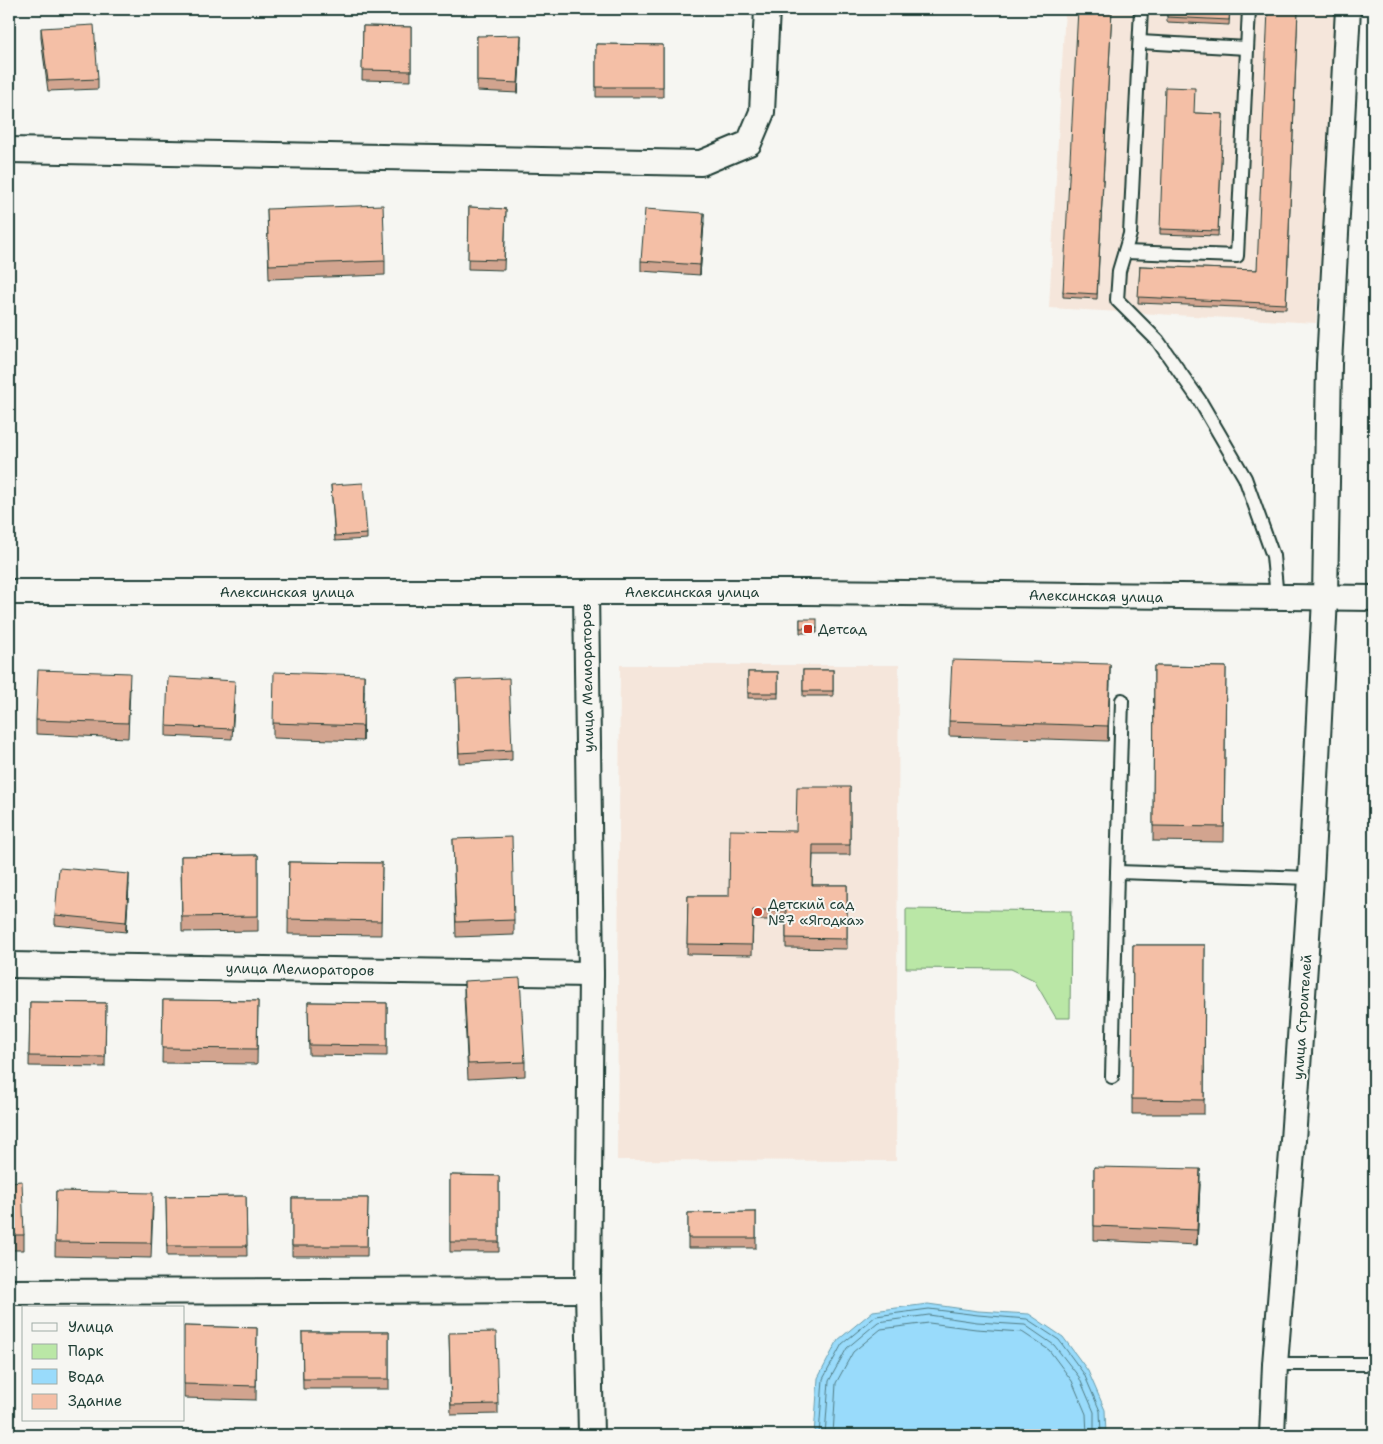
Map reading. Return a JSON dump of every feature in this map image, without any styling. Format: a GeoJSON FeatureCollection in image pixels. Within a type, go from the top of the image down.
{"type":"FeatureCollection","features":[{"type":"Feature","properties":{"kind":"street"},"geometry":{"type":"LineString","coordinates":[[9,150],[701,163],[749,143],[762,112],[767,9]]}},
{"type":"Feature","properties":{"kind":"street","name":"улица Строителей"},"geometry":{"type":"LineString","coordinates":[[1272,1435],[1275,1364],[1294,1130],[1311,878],[1325,598],[1329,364],[1348,9]]}},
{"type":"Feature","properties":{"kind":"street","name":"Алексинская улица"},"geometry":{"type":"LineString","coordinates":[[9,592],[807,592],[1374,598]]}},
{"type":"Feature","properties":{"kind":"street","name":"улица Мелиораторов"},"geometry":{"type":"LineString","coordinates":[[586,592],[591,974],[588,1290],[591,1435]]}},
{"type":"Feature","properties":{"kind":"street","name":"улица Мелиораторов"},"geometry":{"type":"LineString","coordinates":[[9,965],[591,974]]}},
{"type":"Feature","properties":{"kind":"street"},"geometry":{"type":"LineString","coordinates":[[9,1292],[588,1290]]}},
{"type":"Feature","properties":{"kind":"lane"},"geometry":{"type":"LineString","coordinates":[[1141,9],[1130,234],[1119,271],[1117,300],[1158,342],[1200,401],[1245,478],[1273,556],[1277,598]]}},
{"type":"Feature","properties":{"kind":"lane"},"geometry":{"type":"LineString","coordinates":[[1125,252],[1237,256],[1249,9]]}},
{"type":"Feature","properties":{"kind":"lane"},"geometry":{"type":"LineString","coordinates":[[1140,42],[1247,48]]}},
{"type":"Feature","properties":{"kind":"lane"},"geometry":{"type":"LineString","coordinates":[[1112,1077],[1122,700]]}},
{"type":"Feature","properties":{"kind":"lane"},"geometry":{"type":"LineString","coordinates":[[1116,872],[1311,878]]}},
{"type":"Feature","properties":{"kind":"lane"},"geometry":{"type":"LineString","coordinates":[[1275,1364],[1374,1364]]}},
{"type":"Feature","properties":{"kind":"shaded area"},"geometry":{"type":"Polygon","coordinates":[[[1065,9],[1339,9],[1316,323],[1049,308],[1065,9]]]}},
{"type":"Feature","properties":{"kind":"shaded area","name":"Детский сад №7 «Ягодка»"},"geometry":{"type":"Polygon","coordinates":[[[620,665],[899,665],[896,1161],[617,1160],[620,665]]]}},
{"type":"Feature","properties":{"kind":"green space"},"geometry":{"type":"Polygon","coordinates":[[[906,909],[1071,911],[1070,1018],[1056,1018],[1034,980],[1011,969],[906,968],[906,909]]]}},
{"type":"Feature","properties":{"kind":"water"},"geometry":{"type":"Polygon","coordinates":[[[928,1304],[978,1311],[1029,1314],[1063,1337],[1088,1371],[1105,1410],[1106,1435],[814,1435],[818,1378],[838,1340],[873,1311],[928,1304]]]}},
{"type":"Feature","properties":{"kind":"building"},"geometry":{"type":"Polygon","coordinates":[[[1078,9],[1112,9],[1097,294],[1063,292],[1078,9]]]}},
{"type":"Feature","properties":{"kind":"building"},"geometry":{"type":"Polygon","coordinates":[[[1167,9],[1230,9],[1229,20],[1167,17],[1167,9]]]}},
{"type":"Feature","properties":{"kind":"building"},"geometry":{"type":"Polygon","coordinates":[[[1268,9],[1298,9],[1286,304],[1138,297],[1140,266],[1257,270],[1268,9]]]}},
{"type":"Feature","properties":{"kind":"building"},"geometry":{"type":"Polygon","coordinates":[[[94,25],[98,79],[48,81],[41,28],[94,25]]]}},
{"type":"Feature","properties":{"kind":"building"},"geometry":{"type":"Polygon","coordinates":[[[363,26],[411,27],[411,71],[362,70],[363,26]]]}},
{"type":"Feature","properties":{"kind":"building"},"geometry":{"type":"Polygon","coordinates":[[[521,35],[518,83],[477,81],[477,36],[521,35]]]}},
{"type":"Feature","properties":{"kind":"building"},"geometry":{"type":"Polygon","coordinates":[[[596,44],[663,45],[663,87],[596,87],[596,44]]]}},
{"type":"Feature","properties":{"kind":"building"},"geometry":{"type":"Polygon","coordinates":[[[1165,87],[1195,88],[1194,113],[1223,114],[1218,231],[1160,229],[1165,87]]]}},
{"type":"Feature","properties":{"kind":"building"},"geometry":{"type":"Polygon","coordinates":[[[383,205],[385,261],[269,265],[267,209],[383,205]]]}},
{"type":"Feature","properties":{"kind":"building"},"geometry":{"type":"Polygon","coordinates":[[[469,207],[506,209],[504,260],[468,259],[469,207]]]}},
{"type":"Feature","properties":{"kind":"building"},"geometry":{"type":"Polygon","coordinates":[[[645,209],[704,213],[700,265],[641,261],[645,209]]]}},
{"type":"Feature","properties":{"kind":"building"},"geometry":{"type":"Polygon","coordinates":[[[363,483],[367,534],[335,536],[331,485],[363,483]]]}},
{"type":"Feature","properties":{"kind":"building"},"geometry":{"type":"Polygon","coordinates":[[[800,619],[817,619],[817,628],[800,628],[800,619]]]}},
{"type":"Feature","properties":{"kind":"building"},"geometry":{"type":"Polygon","coordinates":[[[952,660],[1110,664],[1108,726],[949,721],[952,660]]]}},
{"type":"Feature","properties":{"kind":"building"},"geometry":{"type":"Polygon","coordinates":[[[1154,666],[1226,667],[1224,827],[1153,826],[1154,666]]]}},
{"type":"Feature","properties":{"kind":"building"},"geometry":{"type":"Polygon","coordinates":[[[38,670],[130,673],[128,723],[36,720],[38,670]]]}},
{"type":"Feature","properties":{"kind":"building"},"geometry":{"type":"Polygon","coordinates":[[[803,670],[833,670],[833,691],[803,691],[803,670]]]}},
{"type":"Feature","properties":{"kind":"building"},"geometry":{"type":"Polygon","coordinates":[[[274,672],[364,675],[363,726],[273,723],[274,672]]]}},
{"type":"Feature","properties":{"kind":"building"},"geometry":{"type":"Polygon","coordinates":[[[748,672],[778,672],[778,693],[748,693],[748,672]]]}},
{"type":"Feature","properties":{"kind":"building"},"geometry":{"type":"Polygon","coordinates":[[[168,677],[235,681],[232,729],[166,726],[168,677]]]}},
{"type":"Feature","properties":{"kind":"building"},"geometry":{"type":"Polygon","coordinates":[[[509,678],[512,750],[459,753],[456,680],[509,678]]]}},
{"type":"Feature","properties":{"kind":"building"},"geometry":{"type":"Polygon","coordinates":[[[797,787],[850,787],[850,845],[813,845],[812,885],[847,885],[847,939],[786,938],[786,910],[753,910],[752,945],[687,944],[688,896],[729,896],[730,830],[796,831],[797,787]]]}},
{"type":"Feature","properties":{"kind":"building"},"geometry":{"type":"Polygon","coordinates":[[[512,837],[514,920],[456,922],[453,839],[512,837]]]}},
{"type":"Feature","properties":{"kind":"building"},"geometry":{"type":"Polygon","coordinates":[[[258,855],[258,916],[182,917],[181,856],[258,855]]]}},
{"type":"Feature","properties":{"kind":"building"},"geometry":{"type":"Polygon","coordinates":[[[289,862],[382,863],[381,921],[288,919],[289,862]]]}},
{"type":"Feature","properties":{"kind":"building"},"geometry":{"type":"Polygon","coordinates":[[[59,868],[129,874],[126,922],[55,915],[59,868]]]}},
{"type":"Feature","properties":{"kind":"building"},"geometry":{"type":"Polygon","coordinates":[[[1133,945],[1205,945],[1204,1100],[1132,1099],[1133,945]]]}},
{"type":"Feature","properties":{"kind":"building"},"geometry":{"type":"Polygon","coordinates":[[[520,978],[525,1062],[468,1064],[464,981],[520,978]]]}},
{"type":"Feature","properties":{"kind":"building"},"geometry":{"type":"Polygon","coordinates":[[[163,1000],[258,1001],[257,1049],[162,1048],[163,1000]]]}},
{"type":"Feature","properties":{"kind":"building"},"geometry":{"type":"Polygon","coordinates":[[[30,1002],[106,1003],[105,1057],[29,1056],[30,1002]]]}},
{"type":"Feature","properties":{"kind":"building"},"geometry":{"type":"Polygon","coordinates":[[[308,1002],[387,1003],[387,1046],[309,1045],[308,1002]]]}},
{"type":"Feature","properties":{"kind":"building"},"geometry":{"type":"Polygon","coordinates":[[[1370,1155],[1374,1155],[1374,1242],[1370,1155]]]}},
{"type":"Feature","properties":{"kind":"building"},"geometry":{"type":"Polygon","coordinates":[[[1094,1167],[1200,1169],[1197,1230],[1094,1226],[1094,1167]]]}},
{"type":"Feature","properties":{"kind":"building"},"geometry":{"type":"Polygon","coordinates":[[[450,1175],[499,1176],[499,1242],[450,1242],[450,1175]]]}},
{"type":"Feature","properties":{"kind":"building"},"geometry":{"type":"Polygon","coordinates":[[[22,1181],[24,1235],[9,1235],[9,1182],[22,1181]]]}},
{"type":"Feature","properties":{"kind":"building"},"geometry":{"type":"Polygon","coordinates":[[[56,1191],[153,1193],[151,1243],[55,1242],[56,1191]]]}},
{"type":"Feature","properties":{"kind":"building"},"geometry":{"type":"Polygon","coordinates":[[[246,1196],[247,1246],[167,1246],[166,1197],[246,1196]]]}},
{"type":"Feature","properties":{"kind":"building"},"geometry":{"type":"Polygon","coordinates":[[[292,1198],[368,1198],[367,1246],[292,1246],[292,1198]]]}},
{"type":"Feature","properties":{"kind":"building"},"geometry":{"type":"Polygon","coordinates":[[[756,1212],[756,1238],[688,1238],[688,1213],[756,1212]]]}},
{"type":"Feature","properties":{"kind":"building"},"geometry":{"type":"Polygon","coordinates":[[[185,1326],[257,1328],[256,1386],[185,1384],[185,1326]]]}},
{"type":"Feature","properties":{"kind":"building"},"geometry":{"type":"Polygon","coordinates":[[[9,1332],[10,1332],[9,1385],[9,1332]]]}},
{"type":"Feature","properties":{"kind":"building"},"geometry":{"type":"Polygon","coordinates":[[[302,1332],[389,1332],[389,1379],[303,1379],[302,1332]]]}},
{"type":"Feature","properties":{"kind":"building"},"geometry":{"type":"Polygon","coordinates":[[[496,1332],[498,1404],[451,1405],[449,1333],[496,1332]]]}},
{"type":"Feature","properties":{"kind":"place","name":"Детсад"},"geometry":{"type":"Point","coordinates":[808,629]}},
{"type":"Feature","properties":{"kind":"place","name":"Детский сад №7 «Ягодка»"},"geometry":{"type":"Point","coordinates":[758,912]}}]}
